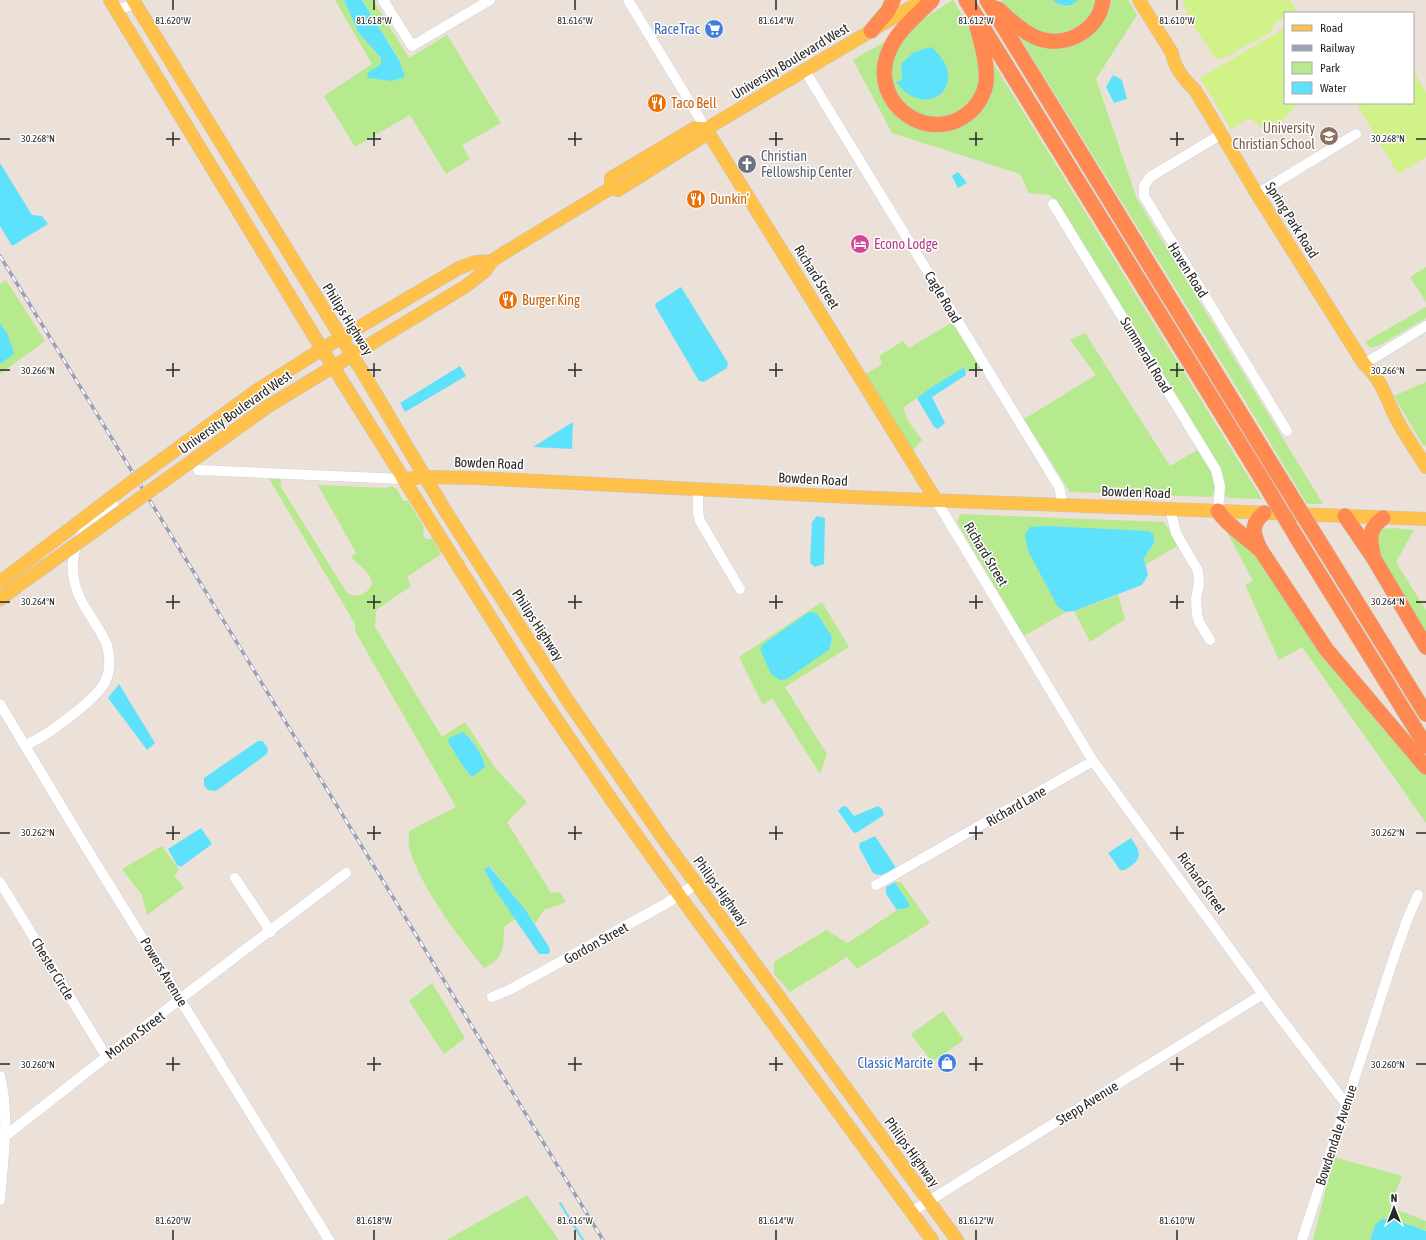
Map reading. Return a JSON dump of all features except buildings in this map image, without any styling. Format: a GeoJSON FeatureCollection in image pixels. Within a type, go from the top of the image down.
{"type":"FeatureCollection","features":[{"type":"Feature","properties":{"kind":"highway"},"geometry":{"type":"LineString","coordinates":[[872,31],[888,11],[893,0]]}},
{"type":"Feature","properties":{"kind":"highway"},"geometry":{"type":"LineString","coordinates":[[932,0],[896,38],[889,50],[885,66],[885,84],[891,99],[909,117],[925,123],[944,124],[962,118],[979,102],[983,94],[986,84],[986,68],[969,4]]}},
{"type":"Feature","properties":{"kind":"highway"},"geometry":{"type":"LineString","coordinates":[[987,0],[1009,19],[1034,37],[1056,41],[1078,36],[1090,28],[1100,12],[1103,0]]}},
{"type":"Feature","properties":{"kind":"highway"},"geometry":{"type":"LineString","coordinates":[[987,0],[1426,714]]}},
{"type":"Feature","properties":{"kind":"highway"},"geometry":{"type":"LineString","coordinates":[[969,4],[1426,746]]}},
{"type":"Feature","properties":{"kind":"highway"},"geometry":{"type":"LineString","coordinates":[[1218,511],[1225,522],[1234,527],[1260,549]]}},
{"type":"Feature","properties":{"kind":"highway"},"geometry":{"type":"LineString","coordinates":[[1264,513],[1257,518],[1253,532],[1260,549],[1326,649],[1410,746],[1426,768]]}},
{"type":"Feature","properties":{"kind":"highway"},"geometry":{"type":"LineString","coordinates":[[1345,516],[1373,557],[1426,647]]}},
{"type":"Feature","properties":{"kind":"highway"},"geometry":{"type":"LineString","coordinates":[[1373,557],[1370,534],[1372,528],[1383,518]]}},
{"type":"Feature","properties":{"kind":"main road","name":"University Boulevard West"},"geometry":{"type":"LineString","coordinates":[[5,579],[143,473],[256,391],[322,349],[458,268],[476,262],[492,260],[611,188],[618,190],[702,137],[706,129],[923,0]]}},
{"type":"Feature","properties":{"kind":"main road","name":"Spring Park Road"},"geometry":{"type":"LineString","coordinates":[[1139,0],[1172,53],[1173,60],[1186,82],[1195,90],[1220,135],[1257,194],[1364,364],[1372,372],[1385,392],[1396,417],[1426,467]]}},
{"type":"Feature","properties":{"kind":"main road","name":"Philips Highway"},"geometry":{"type":"LineString","coordinates":[[134,2],[426,477],[446,512],[566,698],[696,884],[957,1240]]}},
{"type":"Feature","properties":{"kind":"main road"},"geometry":{"type":"LineString","coordinates":[[113,5],[322,349],[550,709],[679,895],[932,1240]]}},
{"type":"Feature","properties":{"kind":"main road","name":"Richard Street"},"geometry":{"type":"LineString","coordinates":[[706,129],[936,500]]}},
{"type":"Feature","properties":{"kind":"main road","name":"University Boulevard West"},"geometry":{"type":"LineString","coordinates":[[0,599],[267,407],[466,286],[485,271],[492,260]]}},
{"type":"Feature","properties":{"kind":"main road","name":"Bowden Road"},"geometry":{"type":"LineString","coordinates":[[403,479],[426,477],[936,500],[1426,519]]}},
{"type":"Feature","properties":{"kind":"main road"},"geometry":{"type":"LineString","coordinates":[[550,709],[566,698]]}},
{"type":"Feature","properties":{"kind":"main road"},"geometry":{"type":"LineString","coordinates":[[777,1030],[794,1018]]}},
{"type":"Feature","properties":{"kind":"main road"},"geometry":{"type":"LineString","coordinates":[[802,1062],[817,1050]]}},
{"type":"Feature","properties":{"kind":"main road"},"geometry":{"type":"LineString","coordinates":[[890,1183],[906,1171]]}},
{"type":"Feature","properties":{"kind":"street"},"geometry":{"type":"LineString","coordinates":[[383,0],[412,46],[490,0]]}},
{"type":"Feature","properties":{"kind":"street","name":"Richard Street"},"geometry":{"type":"LineString","coordinates":[[628,0],[706,129]]}},
{"type":"Feature","properties":{"kind":"street"},"geometry":{"type":"LineString","coordinates":[[113,5],[134,2]]}},
{"type":"Feature","properties":{"kind":"street","name":"Cagle Road"},"geometry":{"type":"LineString","coordinates":[[805,71],[1047,467],[1061,492],[1063,505]]}},
{"type":"Feature","properties":{"kind":"street"},"geometry":{"type":"LineString","coordinates":[[1257,194],[1356,134]]}},
{"type":"Feature","properties":{"kind":"street","name":"Haven Road"},"geometry":{"type":"LineString","coordinates":[[1220,135],[1150,177],[1144,186],[1144,196],[1287,431]]}},
{"type":"Feature","properties":{"kind":"street","name":"Summerall Road"},"geometry":{"type":"LineString","coordinates":[[1053,204],[1216,470],[1220,486],[1218,511]]}},
{"type":"Feature","properties":{"kind":"street"},"geometry":{"type":"LineString","coordinates":[[1364,364],[1426,326]]}},
{"type":"Feature","properties":{"kind":"street","name":"Bowden Road"},"geometry":{"type":"LineString","coordinates":[[198,470],[403,479]]}},
{"type":"Feature","properties":{"kind":"street"},"geometry":{"type":"LineString","coordinates":[[698,489],[698,512],[700,521],[740,589]]}},
{"type":"Feature","properties":{"kind":"street","name":"Richard Street"},"geometry":{"type":"LineString","coordinates":[[936,500],[1093,761],[1263,994],[1346,1104]]}},
{"type":"Feature","properties":{"kind":"street"},"geometry":{"type":"LineString","coordinates":[[26,745],[37,740],[92,698],[101,688],[108,673],[109,654],[107,645],[77,593],[73,566],[75,549],[79,538],[86,529],[114,506]]}},
{"type":"Feature","properties":{"kind":"street"},"geometry":{"type":"LineString","coordinates":[[1170,509],[1176,533],[1198,570],[1199,583],[1196,599],[1196,615],[1198,622],[1210,640]]}},
{"type":"Feature","properties":{"kind":"street","name":"Powers Avenue"},"geometry":{"type":"LineString","coordinates":[[0,704],[26,745],[84,844],[329,1240]]}},
{"type":"Feature","properties":{"kind":"street","name":"Richard Lane"},"geometry":{"type":"LineString","coordinates":[[876,885],[1093,761]]}},
{"type":"Feature","properties":{"kind":"street","name":"Morton Street"},"geometry":{"type":"LineString","coordinates":[[2,1138],[106,1056],[271,932],[346,873]]}},
{"type":"Feature","properties":{"kind":"street"},"geometry":{"type":"LineString","coordinates":[[235,878],[271,932]]}},
{"type":"Feature","properties":{"kind":"street","name":"Chester Circle"},"geometry":{"type":"LineString","coordinates":[[0,882],[106,1056]]}},
{"type":"Feature","properties":{"kind":"street","name":"Gordon Street"},"geometry":{"type":"LineString","coordinates":[[492,998],[516,987],[696,884]]}},
{"type":"Feature","properties":{"kind":"street","name":"Bowdendale Avenue"},"geometry":{"type":"LineString","coordinates":[[1302,1240],[1392,962],[1418,894]]}},
{"type":"Feature","properties":{"kind":"street","name":"Stepp Avenue"},"geometry":{"type":"LineString","coordinates":[[911,1212],[1263,994]]}},
{"type":"Feature","properties":{"kind":"street"},"geometry":{"type":"LineString","coordinates":[[0,1076],[5,1099],[0,1200]]}},
{"type":"Feature","properties":{"kind":"green space"},"geometry":{"type":"Polygon","coordinates":[[[335,0],[344,0],[358,32],[381,58],[382,64],[367,73],[399,59],[362,0],[373,0],[409,58],[447,35],[501,123],[462,145],[470,159],[446,174],[410,115],[355,147],[324,96],[372,64],[335,0]]]}},
{"type":"Feature","properties":{"kind":"green space"},"geometry":{"type":"Polygon","coordinates":[[[953,0],[975,36],[982,76],[969,106],[943,120],[910,113],[890,85],[895,50],[917,23],[953,0]],[[927,49],[914,52],[901,64],[902,80],[897,82],[911,94],[920,99],[938,96],[927,49]]]}},
{"type":"Feature","properties":{"kind":"green space"},"geometry":{"type":"Polygon","coordinates":[[[1001,0],[1053,0],[1063,6],[1068,7],[1078,0],[1099,0],[1087,23],[1060,36],[1032,30],[1009,11],[1001,0]]]}},
{"type":"Feature","properties":{"kind":"green space"},"geometry":{"type":"Polygon","coordinates":[[[1107,0],[1128,0],[1137,15],[1096,79],[1137,199],[1323,504],[1307,504],[1241,394],[1017,33],[1061,45],[1107,0]]]}},
{"type":"Feature","properties":{"kind":"green space"},"geometry":{"type":"Polygon","coordinates":[[[1182,0],[1290,0],[1296,10],[1293,12],[1284,12],[1284,18],[1274,24],[1270,33],[1222,59],[1215,58],[1190,21],[1182,0]]]}},
{"type":"Feature","properties":{"kind":"green space"},"geometry":{"type":"Polygon","coordinates":[[[1284,29],[1284,104],[1297,104],[1270,135],[1250,118],[1231,129],[1200,78],[1284,29]]]}},
{"type":"Feature","properties":{"kind":"green space"},"geometry":{"type":"Polygon","coordinates":[[[891,38],[884,51],[898,114],[959,123],[992,61],[1262,499],[1228,498],[1225,495],[1223,479],[1050,195],[1029,193],[1020,174],[892,133],[853,60],[891,38]]]}},
{"type":"Feature","properties":{"kind":"green space"},"geometry":{"type":"Polygon","coordinates":[[[1414,72],[1426,92],[1426,157],[1398,174],[1357,104],[1414,104],[1414,72]]]}},
{"type":"Feature","properties":{"kind":"green space"},"geometry":{"type":"Polygon","coordinates":[[[1426,267],[1426,302],[1410,277],[1426,267]]]}},
{"type":"Feature","properties":{"kind":"green space"},"geometry":{"type":"Polygon","coordinates":[[[6,280],[45,341],[0,374],[0,364],[13,355],[7,333],[0,323],[0,284],[6,280]]]}},
{"type":"Feature","properties":{"kind":"green space"},"geometry":{"type":"Polygon","coordinates":[[[1426,307],[1426,318],[1380,345],[1371,348],[1365,342],[1426,307]]]}},
{"type":"Feature","properties":{"kind":"green space"},"geometry":{"type":"Polygon","coordinates":[[[953,322],[981,368],[967,372],[965,368],[932,387],[903,408],[908,421],[922,440],[913,450],[864,375],[882,364],[879,356],[903,341],[909,348],[953,322]]]}},
{"type":"Feature","properties":{"kind":"green space"},"geometry":{"type":"Polygon","coordinates":[[[1085,333],[1170,466],[1199,449],[1214,478],[1215,484],[1212,497],[1070,492],[1024,419],[1096,375],[1070,340],[1085,333]]]}},
{"type":"Feature","properties":{"kind":"green space"},"geometry":{"type":"Polygon","coordinates":[[[1426,382],[1426,445],[1424,447],[1394,396],[1426,382]]]}},
{"type":"Feature","properties":{"kind":"green space"},"geometry":{"type":"Polygon","coordinates":[[[268,477],[280,477],[281,487],[347,593],[357,596],[364,594],[371,587],[371,578],[368,573],[351,557],[356,553],[318,485],[387,488],[392,486],[397,489],[403,501],[408,501],[424,527],[423,535],[426,539],[433,539],[441,554],[407,577],[411,586],[376,610],[375,627],[442,737],[465,722],[496,769],[527,802],[507,822],[551,893],[560,892],[566,902],[544,910],[535,924],[525,909],[490,866],[484,869],[495,890],[515,919],[504,927],[502,952],[496,960],[484,968],[452,926],[431,894],[414,862],[409,847],[409,831],[456,807],[355,631],[355,624],[268,477]],[[470,737],[448,742],[459,756],[466,771],[472,776],[485,767],[481,755],[470,737]]]}},
{"type":"Feature","properties":{"kind":"green space"},"geometry":{"type":"Polygon","coordinates":[[[960,514],[1164,522],[1179,545],[1145,565],[1144,559],[1154,543],[1155,538],[1136,530],[1047,526],[1058,607],[1066,612],[1024,636],[957,522],[960,514]]]}},
{"type":"Feature","properties":{"kind":"green space"},"geometry":{"type":"Polygon","coordinates":[[[1225,528],[1248,543],[1426,773],[1426,823],[1302,647],[1279,660],[1245,585],[1253,581],[1225,528]]]}},
{"type":"Feature","properties":{"kind":"green space"},"geometry":{"type":"Polygon","coordinates":[[[1393,528],[1414,530],[1396,562],[1426,610],[1426,633],[1374,546],[1373,535],[1382,529],[1393,528]]]}},
{"type":"Feature","properties":{"kind":"green space"},"geometry":{"type":"Polygon","coordinates":[[[1118,595],[1125,619],[1090,642],[1074,611],[1118,595]]]}},
{"type":"Feature","properties":{"kind":"green space"},"geometry":{"type":"Polygon","coordinates":[[[822,602],[849,647],[785,687],[827,754],[820,774],[772,698],[763,705],[739,657],[822,602]],[[817,613],[830,649],[832,637],[817,613]]]}},
{"type":"Feature","properties":{"kind":"green space"},"geometry":{"type":"Polygon","coordinates":[[[162,846],[179,870],[174,875],[184,888],[147,915],[142,895],[122,869],[162,846]]]}},
{"type":"Feature","properties":{"kind":"green space"},"geometry":{"type":"Polygon","coordinates":[[[895,882],[901,882],[930,923],[857,969],[847,957],[790,992],[774,974],[774,962],[826,930],[848,943],[897,910],[901,910],[910,905],[895,882]]]}},
{"type":"Feature","properties":{"kind":"green space"},"geometry":{"type":"Polygon","coordinates":[[[432,983],[465,1038],[444,1054],[409,1001],[432,983]]]}},
{"type":"Feature","properties":{"kind":"green space"},"geometry":{"type":"Polygon","coordinates":[[[943,1011],[964,1040],[932,1062],[911,1034],[943,1011]]]}},
{"type":"Feature","properties":{"kind":"green space"},"geometry":{"type":"Polygon","coordinates":[[[1334,1157],[1402,1176],[1390,1207],[1426,1221],[1426,1231],[1393,1219],[1375,1225],[1370,1240],[1313,1240],[1334,1157]]]}},
{"type":"Feature","properties":{"kind":"green space"},"geometry":{"type":"Polygon","coordinates":[[[527,1195],[559,1240],[446,1240],[527,1195]]]}},
{"type":"Feature","properties":{"kind":"water"},"geometry":{"type":"Polygon","coordinates":[[[344,0],[362,0],[399,60],[405,77],[392,81],[368,78],[367,73],[381,64],[381,58],[358,32],[344,0]]]}},
{"type":"Feature","properties":{"kind":"water"},"geometry":{"type":"Polygon","coordinates":[[[1053,0],[1078,0],[1072,5],[1066,6],[1053,0]]]}},
{"type":"Feature","properties":{"kind":"water"},"geometry":{"type":"Polygon","coordinates":[[[931,47],[943,60],[948,73],[947,85],[941,93],[932,99],[921,99],[908,94],[896,82],[902,80],[901,64],[914,52],[931,47]]]}},
{"type":"Feature","properties":{"kind":"water"},"geometry":{"type":"Polygon","coordinates":[[[1113,75],[1122,80],[1127,99],[1114,103],[1106,87],[1113,75]]]}},
{"type":"Feature","properties":{"kind":"water"},"geometry":{"type":"Polygon","coordinates":[[[0,163],[32,215],[42,216],[48,224],[12,246],[0,226],[0,163]]]}},
{"type":"Feature","properties":{"kind":"water"},"geometry":{"type":"Polygon","coordinates":[[[958,172],[967,183],[958,188],[952,176],[958,172]]]}},
{"type":"Feature","properties":{"kind":"water"},"geometry":{"type":"Polygon","coordinates":[[[681,287],[728,363],[727,368],[704,382],[699,381],[655,306],[656,303],[681,287]]]}},
{"type":"Feature","properties":{"kind":"water"},"geometry":{"type":"Polygon","coordinates":[[[0,323],[7,333],[14,352],[13,355],[0,364],[0,323]]]}},
{"type":"Feature","properties":{"kind":"water"},"geometry":{"type":"Polygon","coordinates":[[[460,366],[466,376],[405,412],[400,403],[460,366]]]}},
{"type":"Feature","properties":{"kind":"water"},"geometry":{"type":"Polygon","coordinates":[[[965,367],[966,375],[932,397],[945,423],[938,429],[934,427],[917,398],[965,367]]]}},
{"type":"Feature","properties":{"kind":"water"},"geometry":{"type":"Polygon","coordinates":[[[573,422],[572,449],[533,447],[573,422]]]}},
{"type":"Feature","properties":{"kind":"water"},"geometry":{"type":"Polygon","coordinates":[[[817,516],[825,518],[824,564],[815,567],[810,563],[812,522],[817,516]]]}},
{"type":"Feature","properties":{"kind":"water"},"geometry":{"type":"Polygon","coordinates":[[[1047,526],[1149,531],[1153,534],[1154,541],[1144,559],[1148,575],[1142,585],[1074,611],[1066,612],[1058,607],[1028,551],[1025,534],[1030,527],[1047,526]]]}},
{"type":"Feature","properties":{"kind":"water"},"geometry":{"type":"Polygon","coordinates":[[[809,612],[817,613],[832,637],[830,649],[787,679],[780,680],[771,674],[760,649],[762,645],[809,612]]]}},
{"type":"Feature","properties":{"kind":"water"},"geometry":{"type":"Polygon","coordinates":[[[119,684],[155,743],[147,750],[108,698],[119,684]]]}},
{"type":"Feature","properties":{"kind":"water"},"geometry":{"type":"Polygon","coordinates":[[[463,732],[470,738],[477,748],[485,767],[472,777],[448,742],[449,738],[463,732]]]}},
{"type":"Feature","properties":{"kind":"water"},"geometry":{"type":"Polygon","coordinates":[[[258,741],[263,741],[268,749],[267,754],[216,791],[208,790],[204,786],[204,778],[258,741]]]}},
{"type":"Feature","properties":{"kind":"water"},"geometry":{"type":"Polygon","coordinates":[[[843,806],[847,807],[854,816],[878,806],[882,809],[884,815],[856,833],[853,832],[838,811],[843,806]]]}},
{"type":"Feature","properties":{"kind":"water"},"geometry":{"type":"Polygon","coordinates":[[[201,828],[212,844],[181,867],[177,865],[168,849],[201,828]]]}},
{"type":"Feature","properties":{"kind":"water"},"geometry":{"type":"Polygon","coordinates":[[[875,836],[895,866],[895,868],[882,875],[873,873],[859,847],[860,843],[875,836]]]}},
{"type":"Feature","properties":{"kind":"water"},"geometry":{"type":"Polygon","coordinates":[[[1131,838],[1139,852],[1138,859],[1127,869],[1120,870],[1108,853],[1131,838]]]}},
{"type":"Feature","properties":{"kind":"water"},"geometry":{"type":"Polygon","coordinates":[[[489,866],[525,909],[549,947],[550,952],[548,954],[539,954],[495,890],[484,869],[489,866]]]}},
{"type":"Feature","properties":{"kind":"water"},"geometry":{"type":"Polygon","coordinates":[[[895,882],[910,905],[907,908],[897,910],[886,894],[886,887],[895,882]]]}},
{"type":"Feature","properties":{"kind":"water"},"geometry":{"type":"Polygon","coordinates":[[[1382,1219],[1393,1219],[1426,1231],[1426,1240],[1370,1240],[1375,1225],[1382,1219]]]}},
{"type":"Feature","properties":{"kind":"waterway"},"geometry":{"type":"LineString","coordinates":[[560,1203],[583,1240]]}},
{"type":"Feature","properties":{"kind":"railway"},"geometry":{"type":"LineString","coordinates":[[0,256],[603,1240]]}},
{"type":"Feature","properties":{"kind":"place","name":"RaceTrac"},"geometry":{"type":"Point","coordinates":[714,29]}},
{"type":"Feature","properties":{"kind":"place","name":"Taco Bell"},"geometry":{"type":"Point","coordinates":[657,103]}},
{"type":"Feature","properties":{"kind":"place","name":"University Christian School"},"geometry":{"type":"Point","coordinates":[1329,136]}},
{"type":"Feature","properties":{"kind":"place","name":"Christian Fellowship Center"},"geometry":{"type":"Point","coordinates":[747,164]}},
{"type":"Feature","properties":{"kind":"place","name":"Dunkin'"},"geometry":{"type":"Point","coordinates":[696,199]}},
{"type":"Feature","properties":{"kind":"place","name":"Econo Lodge"},"geometry":{"type":"Point","coordinates":[860,244]}},
{"type":"Feature","properties":{"kind":"place","name":"Burger King"},"geometry":{"type":"Point","coordinates":[508,300]}},
{"type":"Feature","properties":{"kind":"place","name":"Classic Marcite"},"geometry":{"type":"Point","coordinates":[947,1063]}}]}
